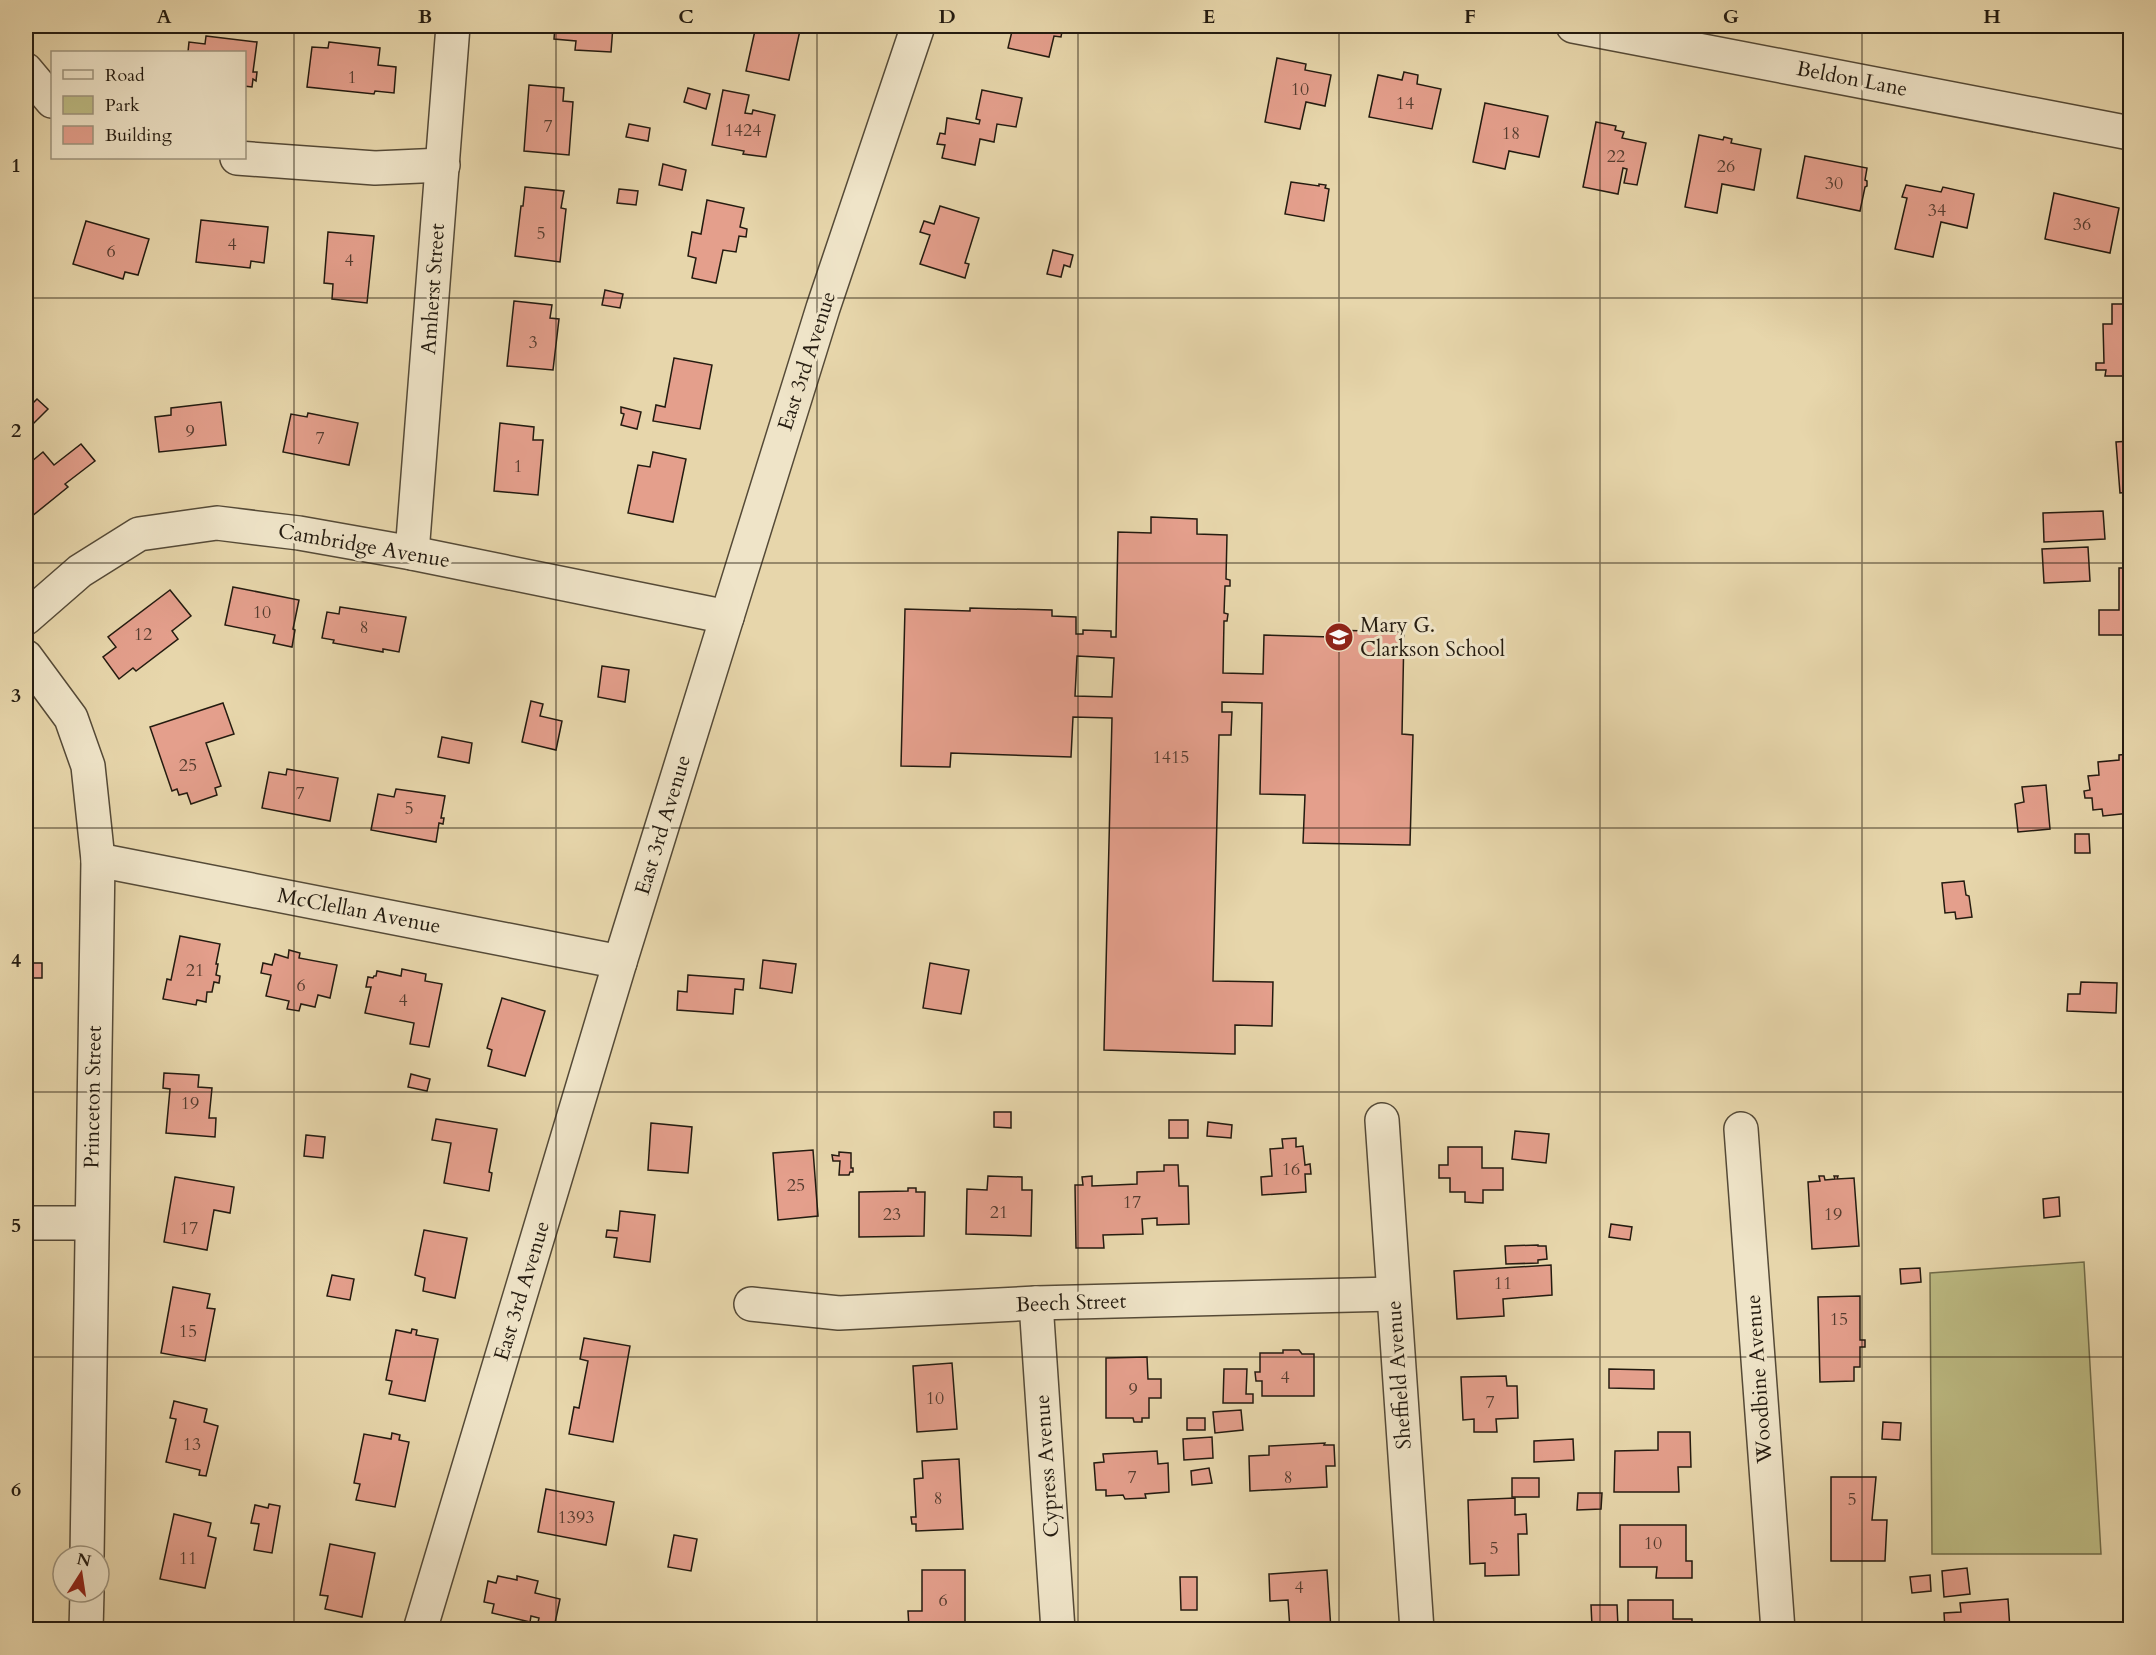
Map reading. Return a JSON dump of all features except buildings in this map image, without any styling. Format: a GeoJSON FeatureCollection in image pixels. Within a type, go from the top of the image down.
{"type":"FeatureCollection","features":[{"type":"Feature","properties":{"kind":"street","name":"Amherst Street"},"geometry":{"type":"LineString","coordinates":[[412,553],[453,26]]}},
{"type":"Feature","properties":{"kind":"street","name":"East 3rd Avenue"},"geometry":{"type":"LineString","coordinates":[[420,1629],[620,962],[727,617],[824,308],[918,26]]}},
{"type":"Feature","properties":{"kind":"street","name":"Beldon Lane"},"geometry":{"type":"LineString","coordinates":[[1573,26],[2130,133]]}},
{"type":"Feature","properties":{"kind":"street"},"geometry":{"type":"LineString","coordinates":[[26,70],[51,100]]}},
{"type":"Feature","properties":{"kind":"street"},"geometry":{"type":"LineString","coordinates":[[246,159],[375,168],[442,165]]}},
{"type":"Feature","properties":{"kind":"street","name":"Cambridge Avenue"},"geometry":{"type":"LineString","coordinates":[[26,618],[80,571],[139,534],[217,523],[299,533],[412,553],[727,617]]}},
{"type":"Feature","properties":{"kind":"street","name":"Princeton Street"},"geometry":{"type":"LineString","coordinates":[[26,657],[71,718],[75,728],[88,766],[98,860],[87,1544]]}},
{"type":"Feature","properties":{"kind":"street","name":"McClellan Avenue"},"geometry":{"type":"LineString","coordinates":[[98,860],[620,962]]}},
{"type":"Feature","properties":{"kind":"street","name":"Sheffield Avenue"},"geometry":{"type":"LineString","coordinates":[[1382,1120],[1417,1629]]}},
{"type":"Feature","properties":{"kind":"street","name":"Woodbine Avenue"},"geometry":{"type":"LineString","coordinates":[[1741,1129],[1778,1629]]}},
{"type":"Feature","properties":{"kind":"street"},"geometry":{"type":"LineString","coordinates":[[26,1223],[91,1223]]}},
{"type":"Feature","properties":{"kind":"street","name":"Beech Street"},"geometry":{"type":"LineString","coordinates":[[751,1304],[839,1313],[1036,1303],[1393,1294]]}},
{"type":"Feature","properties":{"kind":"street","name":"Cypress Avenue"},"geometry":{"type":"LineString","coordinates":[[1036,1303],[1058,1629]]}},
{"type":"Feature","properties":{"kind":"street"},"geometry":{"type":"LineString","coordinates":[[86,1629],[87,1604]]}},
{"type":"Feature","properties":{"kind":"green space"},"geometry":{"type":"Polygon","coordinates":[[[2084,1262],[2101,1554],[1932,1554],[1930,1273],[2084,1262]]]}},
{"type":"Feature","properties":{"kind":"place","name":"Mary G. Clarkson School"},"geometry":{"type":"Point","coordinates":[1339,637]}}]}
